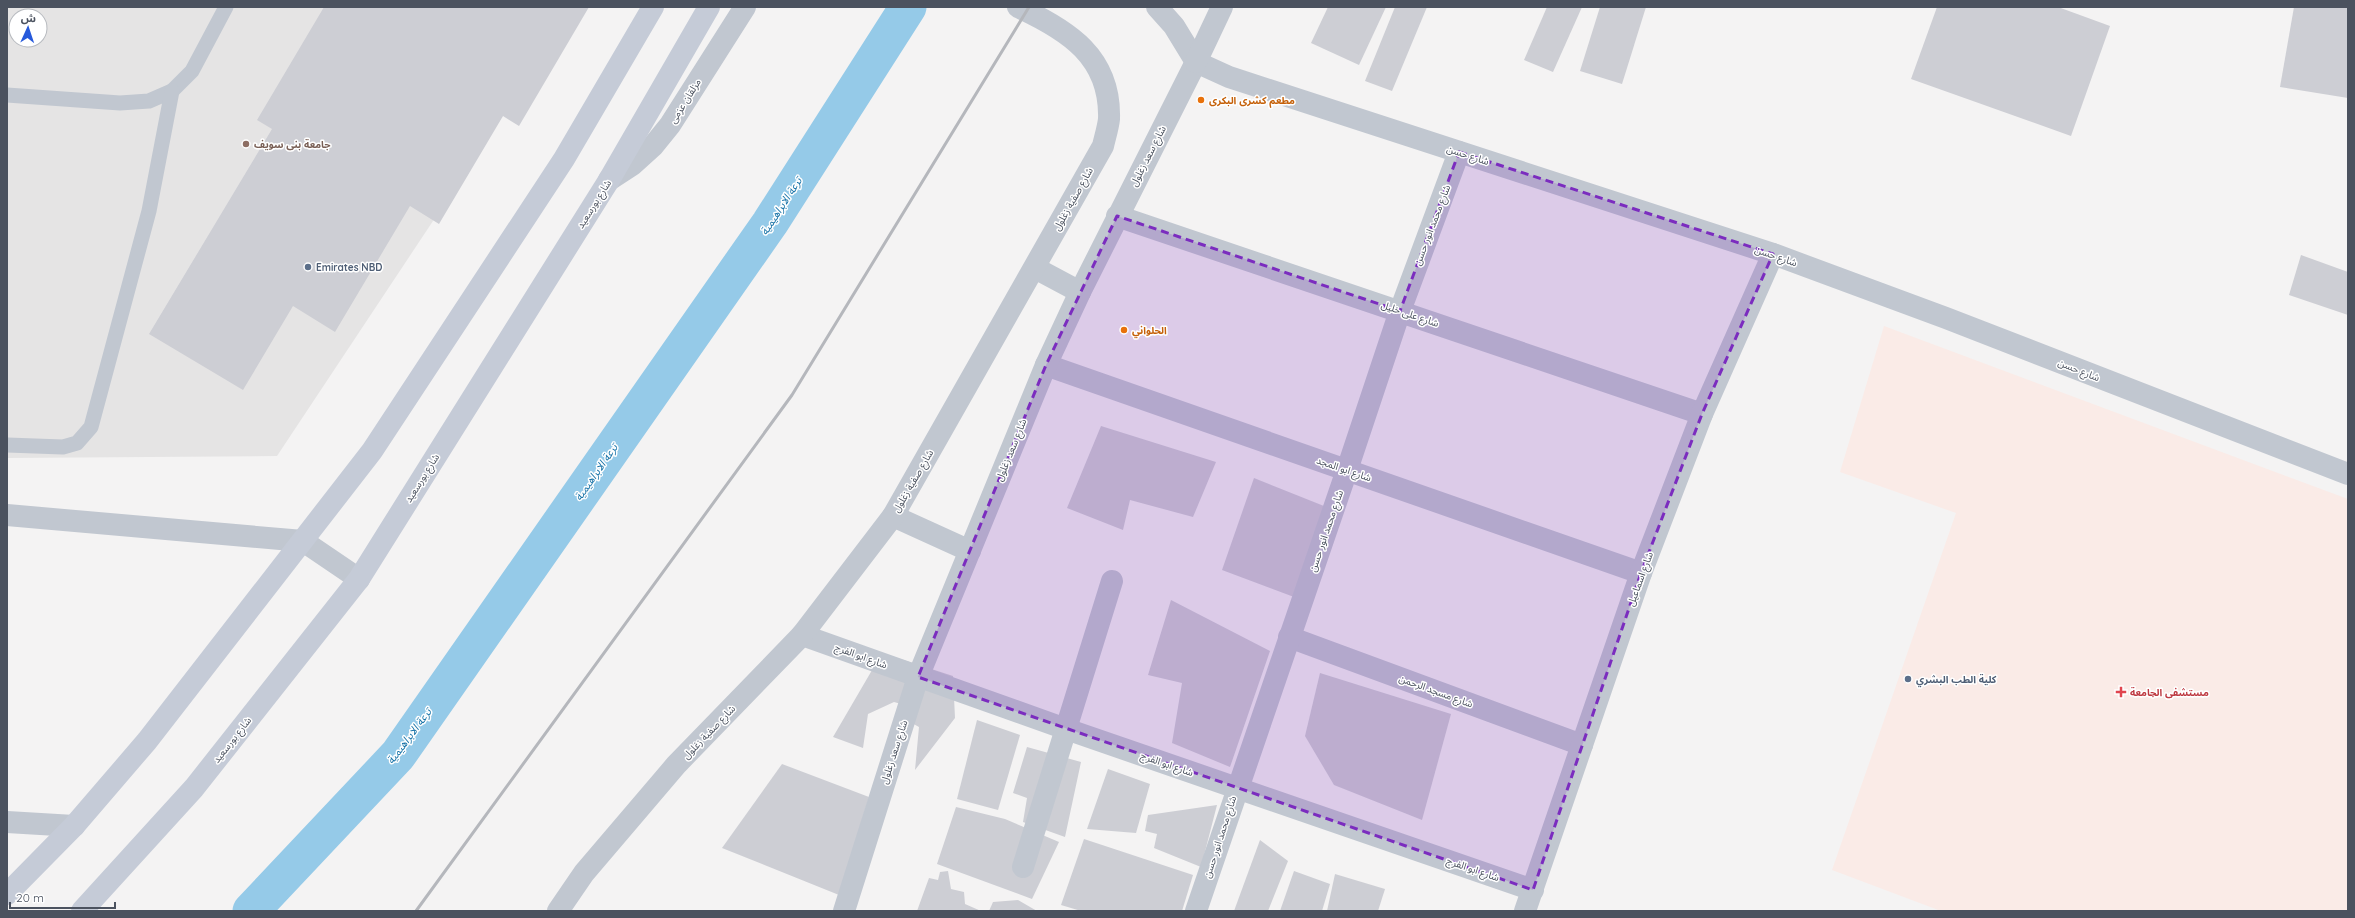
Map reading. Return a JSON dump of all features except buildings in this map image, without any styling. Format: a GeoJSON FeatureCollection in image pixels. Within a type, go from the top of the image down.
{"type":"FeatureCollection","features":[{"type":"Feature","properties":{"kind":"main road"},"geometry":{"type":"LineString","coordinates":[[7,894],[74,826],[147,741],[368,457],[404,405],[564,159],[653,7]]}},
{"type":"Feature","properties":{"kind":"main road","name":"شارع بورسعيد"},"geometry":{"type":"LineString","coordinates":[[82,911],[194,788],[358,579],[609,180],[709,7]]}},
{"type":"Feature","properties":{"kind":"street","name":"مزلقان عزمى"},"geometry":{"type":"LineString","coordinates":[[609,180],[638,160],[653,146],[670,125],[745,7]]}},
{"type":"Feature","properties":{"kind":"street"},"geometry":{"type":"LineString","coordinates":[[1158,7],[1174,26],[1196,62]]}},
{"type":"Feature","properties":{"kind":"street","name":"شارع سعد زغلول"},"geometry":{"type":"LineString","coordinates":[[844,911],[918,677],[1046,365],[1117,216],[1196,62],[1222,7]]}},
{"type":"Feature","properties":{"kind":"street","name":"شارع صفية زغلول"},"geometry":{"type":"LineString","coordinates":[[558,911],[584,873],[676,765],[802,635],[893,516],[1103,146],[1109,120],[1108,94],[1098,68],[1083,47],[1062,30],[1022,9]]}},
{"type":"Feature","properties":{"kind":"street","name":"شارع حسن"},"geometry":{"type":"LineString","coordinates":[[1196,62],[1229,77],[1773,254],[1946,318],[2348,474]]}},
{"type":"Feature","properties":{"kind":"street","name":"شارع محمد انور حسن"},"geometry":{"type":"LineString","coordinates":[[1196,911],[1237,787],[1348,470],[1400,311],[1459,152]]}},
{"type":"Feature","properties":{"kind":"street","name":"شارع على خليل"},"geometry":{"type":"LineString","coordinates":[[1117,216],[1702,414]]}},
{"type":"Feature","properties":{"kind":"street","name":"شارع اسماعيل"},"geometry":{"type":"LineString","coordinates":[[1525,911],[1641,573],[1702,414],[1773,254]]}},
{"type":"Feature","properties":{"kind":"street"},"geometry":{"type":"LineString","coordinates":[[1035,268],[1080,292]]}},
{"type":"Feature","properties":{"kind":"street","name":"شارع ابو المجد"},"geometry":{"type":"LineString","coordinates":[[1046,365],[1641,573]]}},
{"type":"Feature","properties":{"kind":"street"},"geometry":{"type":"LineString","coordinates":[[7,515],[303,541],[358,579]]}},
{"type":"Feature","properties":{"kind":"street"},"geometry":{"type":"LineString","coordinates":[[893,516],[970,551]]}},
{"type":"Feature","properties":{"kind":"street"},"geometry":{"type":"LineString","coordinates":[[1023,867],[1112,581]]}},
{"type":"Feature","properties":{"kind":"street","name":"شارع ابو الفرج"},"geometry":{"type":"LineString","coordinates":[[802,635],[1066,730],[1237,787],[1533,890]]}},
{"type":"Feature","properties":{"kind":"street","name":"شارع مسجد الرحمن"},"geometry":{"type":"LineString","coordinates":[[1289,637],[1582,745]]}},
{"type":"Feature","properties":{"kind":"street"},"geometry":{"type":"LineString","coordinates":[[7,822],[74,826]]}},
{"type":"Feature","properties":{"kind":"lane"},"geometry":{"type":"LineString","coordinates":[[7,95],[120,103],[148,101],[172,91],[192,71],[226,7]]}},
{"type":"Feature","properties":{"kind":"lane"},"geometry":{"type":"LineString","coordinates":[[7,445],[63,447],[77,443],[91,427],[149,211],[172,91]]}},
{"type":"Feature","properties":{"kind":"highlighted area"},"geometry":{"type":"Polygon","coordinates":[[[1459,152],[1773,254],[1702,414],[1641,573],[1533,890],[918,677],[1046,365],[1117,216],[1400,311],[1459,152]]]}},
{"type":"Feature","properties":{"kind":"shaded area","name":"جامعة بنى سويف"},"geometry":{"type":"Polygon","coordinates":[[[7,7],[575,7],[277,456],[7,458],[7,7]]]}},
{"type":"Feature","properties":{"kind":"shaded area","name":"مستشفى الجامعة"},"geometry":{"type":"Polygon","coordinates":[[[1884,326],[2348,499],[2348,911],[1941,911],[1832,870],[1956,513],[1840,472],[1884,326]]]}},
{"type":"Feature","properties":{"kind":"waterway","name":"ترعة الابراهيمية"},"geometry":{"type":"LineString","coordinates":[[251,911],[398,755],[770,223],[908,7]]}},
{"type":"Feature","properties":{"kind":"railway"},"geometry":{"type":"LineString","coordinates":[[416,911],[792,395],[1029,7]]}},
{"type":"Feature","properties":{"kind":"place","name":"مطعم كشرى البكرى"},"geometry":{"type":"Point","coordinates":[1201,100]}},
{"type":"Feature","properties":{"kind":"place","name":"جامعة بنى سويف"},"geometry":{"type":"Point","coordinates":[246,144]}},
{"type":"Feature","properties":{"kind":"place","name":"Emirates NBD"},"geometry":{"type":"Point","coordinates":[308,267]}},
{"type":"Feature","properties":{"kind":"place","name":"الحلواني"},"geometry":{"type":"Point","coordinates":[1124,330]}},
{"type":"Feature","properties":{"kind":"place","name":"كلية الطب البشري"},"geometry":{"type":"Point","coordinates":[1908,679]}},
{"type":"Feature","properties":{"kind":"place","name":"مستشفى الجامعة"},"geometry":{"type":"Point","coordinates":[2121,692]}}]}
